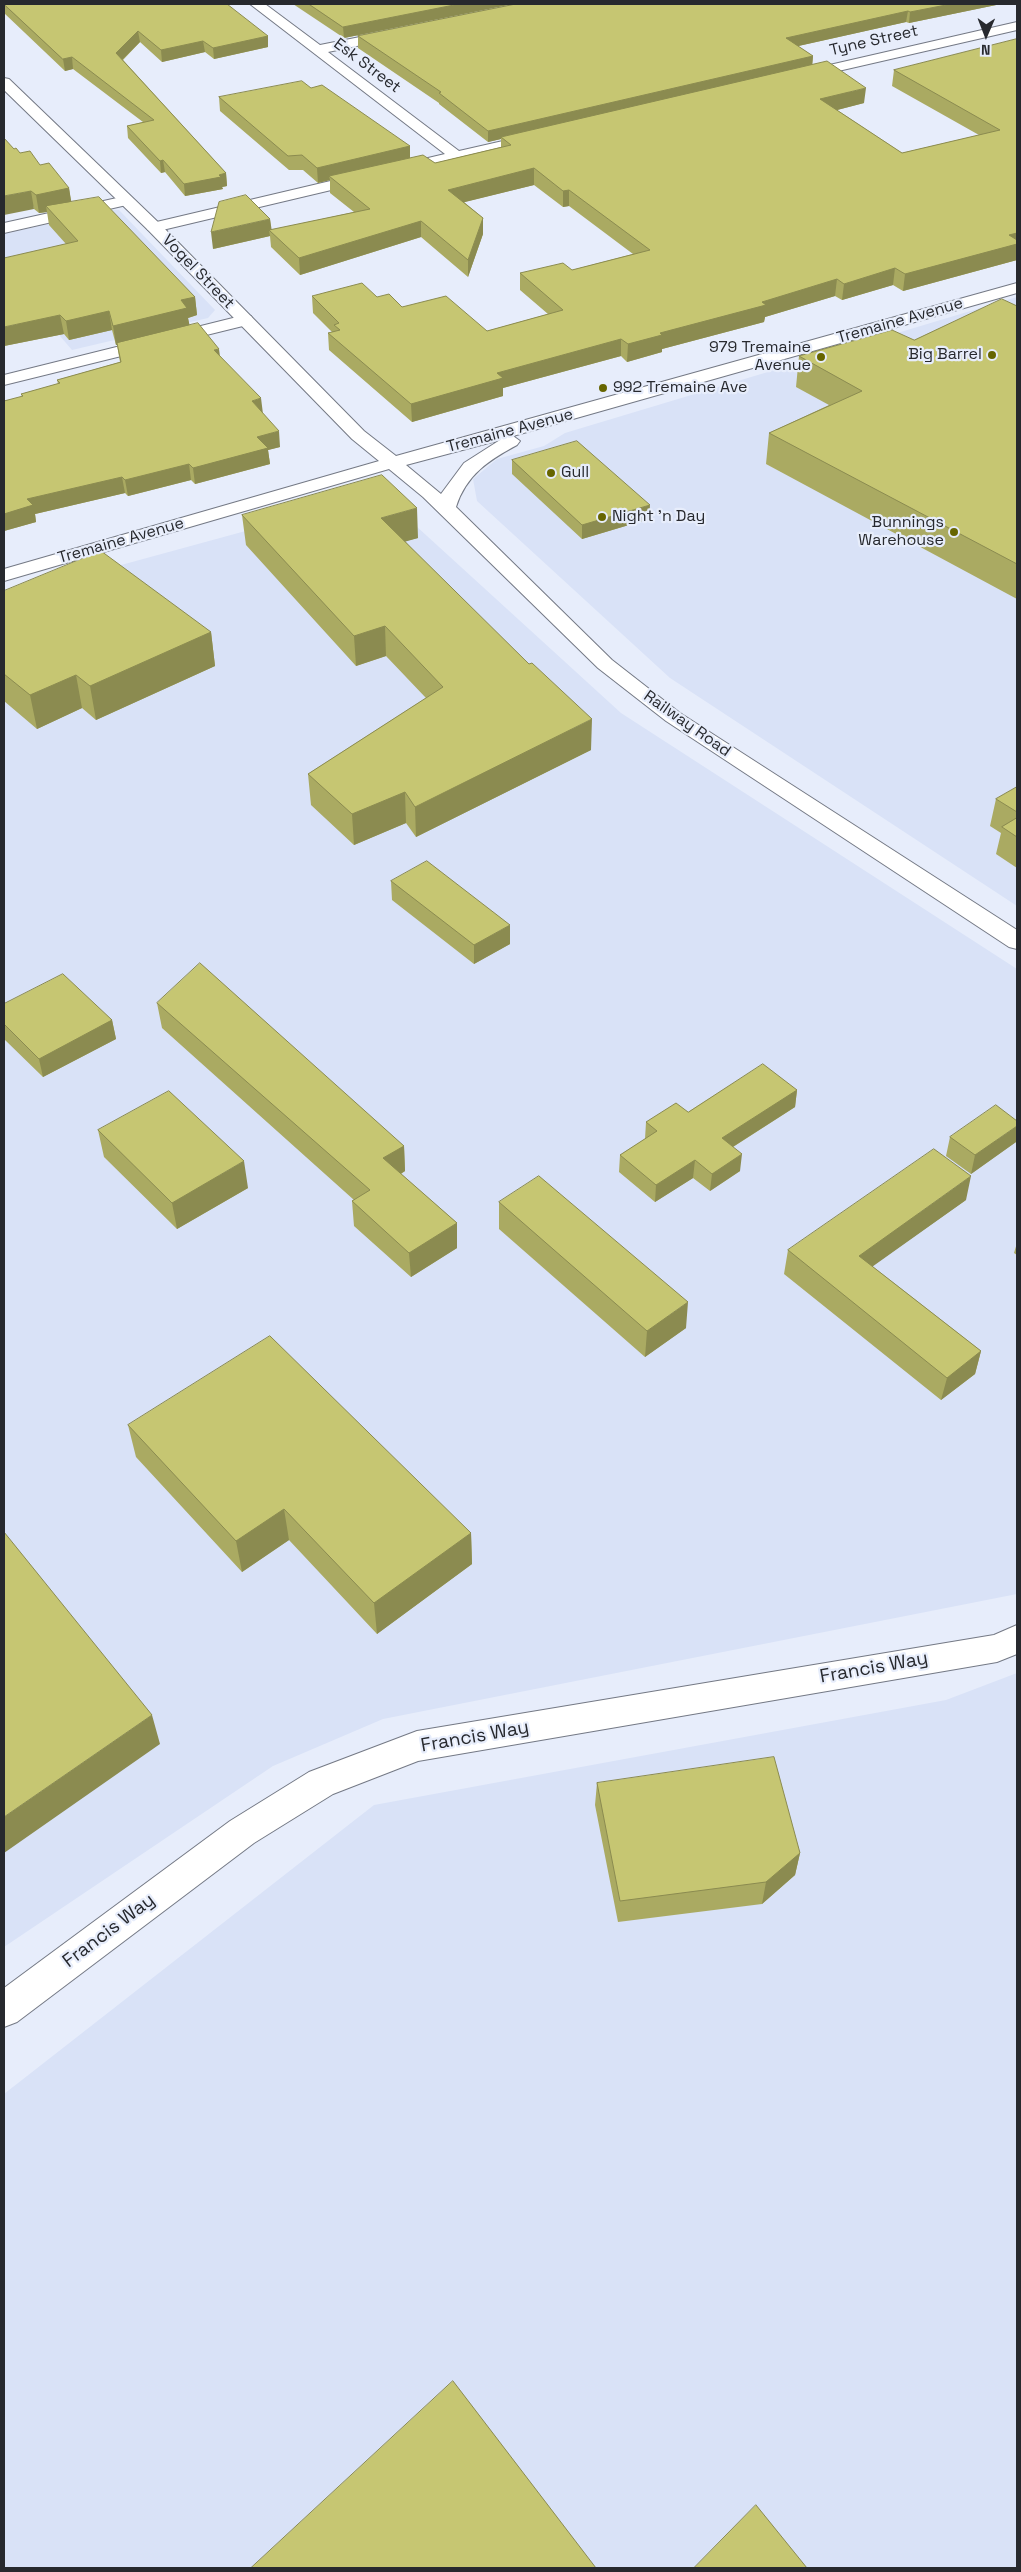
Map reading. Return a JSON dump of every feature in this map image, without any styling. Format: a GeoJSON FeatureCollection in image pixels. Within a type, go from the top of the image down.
{"type":"FeatureCollection","features":[{"type":"Feature","properties":{"kind":"main road","name":"Esk Street"},"geometry":{"type":"LineString","coordinates":[[257,4],[456,156]]}},
{"type":"Feature","properties":{"kind":"main road","name":"Tyne Street"},"geometry":{"type":"LineString","coordinates":[[785,80],[1017,26]]}},
{"type":"Feature","properties":{"kind":"main road"},"geometry":{"type":"LineString","coordinates":[[317,50],[405,32]]}},
{"type":"Feature","properties":{"kind":"main road","name":"Vogel Street"},"geometry":{"type":"LineString","coordinates":[[4,82],[154,227],[358,435],[392,463]]}},
{"type":"Feature","properties":{"kind":"main road"},"geometry":{"type":"LineString","coordinates":[[154,227],[553,133]]}},
{"type":"Feature","properties":{"kind":"main road"},"geometry":{"type":"LineString","coordinates":[[4,228],[126,201]]}},
{"type":"Feature","properties":{"kind":"main road","name":"Tremaine Avenue"},"geometry":{"type":"LineString","coordinates":[[4,575],[392,463],[550,421],[1017,288]]}},
{"type":"Feature","properties":{"kind":"main road"},"geometry":{"type":"LineString","coordinates":[[4,380],[245,320]]}},
{"type":"Feature","properties":{"kind":"main road"},"geometry":{"type":"LineString","coordinates":[[446,508],[454,486],[470,466],[550,421]]}},
{"type":"Feature","properties":{"kind":"main road","name":"Railway Road"},"geometry":{"type":"LineString","coordinates":[[392,463],[446,508],[605,664],[635,688],[673,717],[1017,942]]}},
{"type":"Feature","properties":{"kind":"main road","name":"Francis Way"},"geometry":{"type":"LineString","coordinates":[[4,2010],[242,1832],[321,1784],[417,1746],[997,1648],[1017,1639]]}},
{"type":"Feature","properties":{"kind":"shaded area"},"geometry":{"type":"Polygon","coordinates":[[[111,210],[119,210],[215,310],[208,318],[72,350],[4,271],[4,234],[111,210]]]}},
{"type":"Feature","properties":{"kind":"shaded area"},"geometry":{"type":"Polygon","coordinates":[[[1017,297],[1017,906],[670,678],[477,501],[473,479],[497,459],[544,446],[565,433],[1017,297]]]}},
{"type":"Feature","properties":{"kind":"shaded area"},"geometry":{"type":"Polygon","coordinates":[[[381,494],[621,713],[1017,969],[1017,1594],[383,1719],[273,1766],[4,1947],[4,597],[381,494]]]}},
{"type":"Feature","properties":{"kind":"shaded area"},"geometry":{"type":"Polygon","coordinates":[[[1017,1673],[1017,2568],[4,2568],[4,2094],[374,1805],[946,1700],[1017,1673]]]}},
{"type":"Feature","properties":{"kind":"building"},"geometry":{"type":"Polygon","coordinates":[[[4,4],[227,4],[268,36],[213,48],[203,41],[161,50],[138,31],[116,53],[226,173],[219,175],[221,177],[184,184],[163,160],[160,161],[127,126],[154,120],[72,57],[63,59],[4,4]]]}},
{"type":"Feature","properties":{"kind":"building"},"geometry":{"type":"Polygon","coordinates":[[[309,4],[459,4],[343,27],[309,4]]]}},
{"type":"Feature","properties":{"kind":"building"},"geometry":{"type":"Polygon","coordinates":[[[516,4],[951,4],[908,11],[786,38],[813,56],[488,131],[439,93],[441,92],[358,36],[516,4]]]}},
{"type":"Feature","properties":{"kind":"building"},"geometry":{"type":"Polygon","coordinates":[[[1017,39],[1017,233],[1009,235],[1017,240],[1017,244],[905,274],[895,268],[844,284],[837,279],[762,302],[766,305],[660,333],[662,335],[628,344],[621,339],[497,373],[503,378],[411,404],[328,333],[340,330],[334,325],[339,323],[312,296],[362,283],[377,297],[389,294],[402,307],[446,296],[487,331],[563,310],[520,273],[563,263],[572,270],[650,250],[569,190],[563,191],[534,168],[448,190],[483,218],[468,260],[421,221],[299,258],[269,230],[370,209],[329,176],[423,155],[435,163],[511,145],[501,137],[827,61],[866,88],[820,99],[902,153],[1000,130],[894,70],[1017,39]]]}},
{"type":"Feature","properties":{"kind":"building"},"geometry":{"type":"Polygon","coordinates":[[[302,81],[311,88],[322,85],[410,146],[317,168],[302,155],[288,156],[219,97],[302,81]]]}},
{"type":"Feature","properties":{"kind":"building"},"geometry":{"type":"Polygon","coordinates":[[[4,138],[20,153],[30,151],[40,165],[49,163],[69,188],[36,195],[31,191],[4,196],[4,138]]]}},
{"type":"Feature","properties":{"kind":"building"},"geometry":{"type":"Polygon","coordinates":[[[246,195],[270,219],[211,232],[219,202],[246,195]]]}},
{"type":"Feature","properties":{"kind":"building"},"geometry":{"type":"Polygon","coordinates":[[[99,197],[195,297],[181,300],[187,308],[113,326],[109,311],[66,321],[60,315],[4,327],[4,258],[78,241],[46,206],[99,197]]]}},
{"type":"Feature","properties":{"kind":"building","name":"Bunnings Warehouse"},"geometry":{"type":"Polygon","coordinates":[[[1002,299],[1017,306],[1017,564],[769,433],[862,391],[799,356],[892,330],[914,340],[1002,299]]]}},
{"type":"Feature","properties":{"kind":"building"},"geometry":{"type":"Polygon","coordinates":[[[198,323],[219,349],[214,350],[261,398],[252,401],[279,431],[257,437],[268,448],[193,468],[189,464],[125,480],[122,477],[27,499],[33,505],[4,514],[4,401],[60,383],[57,380],[121,362],[117,343],[198,323]]]}},
{"type":"Feature","properties":{"kind":"building"},"geometry":{"type":"Polygon","coordinates":[[[577,441],[650,505],[582,525],[512,460],[577,441]]]}},
{"type":"Feature","properties":{"kind":"building"},"geometry":{"type":"Polygon","coordinates":[[[382,475],[417,508],[381,518],[529,664],[532,663],[592,719],[415,807],[405,792],[352,814],[308,774],[443,687],[385,626],[354,636],[242,515],[382,475]]]}},
{"type":"Feature","properties":{"kind":"building"},"geometry":{"type":"Polygon","coordinates":[[[101,551],[211,632],[90,686],[76,675],[30,695],[4,674],[4,591],[101,551]]]}},
{"type":"Feature","properties":{"kind":"building"},"geometry":{"type":"Polygon","coordinates":[[[1017,787],[1017,812],[996,799],[1017,787]]]}},
{"type":"Feature","properties":{"kind":"building"},"geometry":{"type":"Polygon","coordinates":[[[1017,818],[1017,837],[1002,827],[1017,818]]]}},
{"type":"Feature","properties":{"kind":"building"},"geometry":{"type":"Polygon","coordinates":[[[427,861],[510,925],[474,945],[391,881],[427,861]]]}},
{"type":"Feature","properties":{"kind":"building"},"geometry":{"type":"Polygon","coordinates":[[[200,963],[404,1146],[383,1158],[457,1223],[409,1253],[352,1201],[370,1190],[157,1003],[200,963]]]}},
{"type":"Feature","properties":{"kind":"building"},"geometry":{"type":"Polygon","coordinates":[[[63,974],[112,1020],[39,1059],[4,1024],[4,1004],[63,974]]]}},
{"type":"Feature","properties":{"kind":"building"},"geometry":{"type":"Polygon","coordinates":[[[763,1064],[797,1090],[722,1138],[742,1154],[712,1174],[695,1160],[656,1185],[620,1155],[657,1131],[646,1122],[676,1103],[688,1112],[763,1064]]]}},
{"type":"Feature","properties":{"kind":"building"},"geometry":{"type":"Polygon","coordinates":[[[169,1091],[244,1161],[172,1203],[98,1130],[169,1091]]]}},
{"type":"Feature","properties":{"kind":"building"},"geometry":{"type":"Polygon","coordinates":[[[996,1105],[1017,1121],[1017,1126],[975,1155],[950,1137],[996,1105]]]}},
{"type":"Feature","properties":{"kind":"building"},"geometry":{"type":"Polygon","coordinates":[[[934,1149],[971,1176],[859,1256],[981,1351],[947,1378],[788,1250],[934,1149]]]}},
{"type":"Feature","properties":{"kind":"building"},"geometry":{"type":"Polygon","coordinates":[[[539,1176],[688,1302],[647,1331],[499,1202],[539,1176]]]}},
{"type":"Feature","properties":{"kind":"building"},"geometry":{"type":"Polygon","coordinates":[[[270,1336],[471,1533],[374,1603],[284,1509],[236,1541],[128,1425],[270,1336]]]}},
{"type":"Feature","properties":{"kind":"building"},"geometry":{"type":"Polygon","coordinates":[[[4,1532],[152,1715],[4,1817],[4,1532]]]}},
{"type":"Feature","properties":{"kind":"building"},"geometry":{"type":"Polygon","coordinates":[[[774,1757],[800,1853],[766,1882],[620,1901],[597,1783],[774,1757]]]}},
{"type":"Feature","properties":{"kind":"building"},"geometry":{"type":"Polygon","coordinates":[[[453,2381],[596,2568],[251,2568],[453,2381]]]}},
{"type":"Feature","properties":{"kind":"building"},"geometry":{"type":"Polygon","coordinates":[[[756,2505],[807,2568],[694,2568],[756,2505]]]}},
{"type":"Feature","properties":{"kind":"place","name":"Big Barrel"},"geometry":{"type":"Point","coordinates":[992,355]}},
{"type":"Feature","properties":{"kind":"place","name":"979 Tremaine Avenue"},"geometry":{"type":"Point","coordinates":[821,357]}},
{"type":"Feature","properties":{"kind":"place","name":"992 Tremaine Ave"},"geometry":{"type":"Point","coordinates":[603,388]}},
{"type":"Feature","properties":{"kind":"place","name":"Gull"},"geometry":{"type":"Point","coordinates":[551,473]}},
{"type":"Feature","properties":{"kind":"place","name":"Night 'n Day"},"geometry":{"type":"Point","coordinates":[602,517]}},
{"type":"Feature","properties":{"kind":"place","name":"Bunnings Warehouse"},"geometry":{"type":"Point","coordinates":[954,532]}}]}
